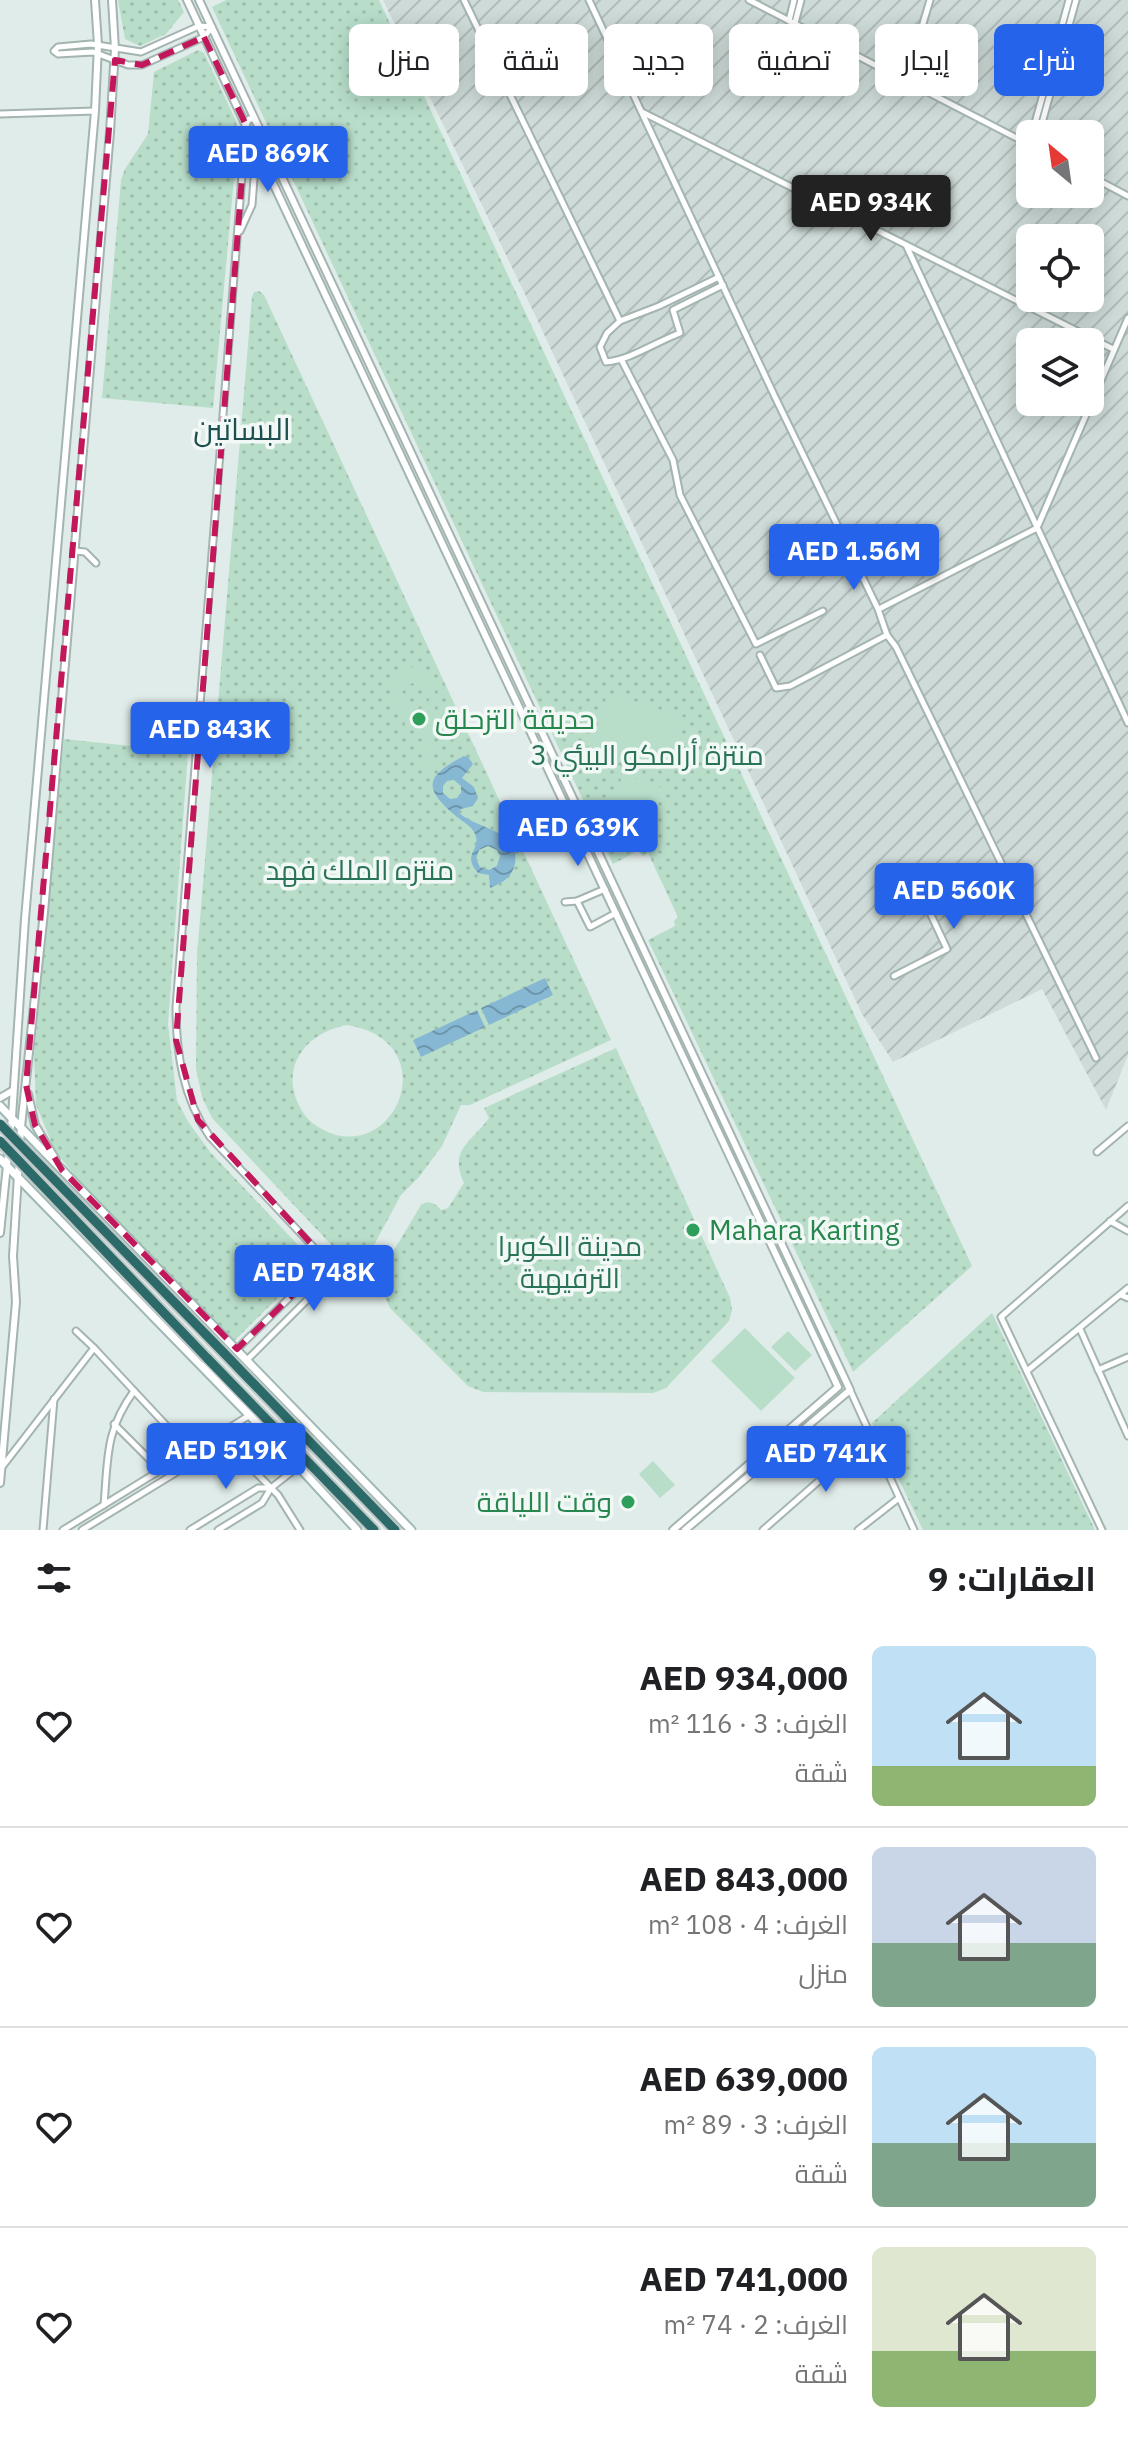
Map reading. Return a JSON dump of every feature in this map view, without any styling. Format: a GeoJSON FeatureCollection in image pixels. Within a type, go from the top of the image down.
{"type":"FeatureCollection","features":[{"type":"Feature","properties":{"kind":"highway"},"geometry":{"type":"LineString","coordinates":[[0,1124],[396,1530]]}},
{"type":"Feature","properties":{"kind":"highway"},"geometry":{"type":"LineString","coordinates":[[0,1141],[374,1530]]}},
{"type":"Feature","properties":{"kind":"highway"},"geometry":{"type":"LineString","coordinates":[[317,1471],[367,1530]]}},
{"type":"Feature","properties":{"kind":"main road"},"geometry":{"type":"LineString","coordinates":[[0,1106],[411,1530]]}},
{"type":"Feature","properties":{"kind":"main road"},"geometry":{"type":"LineString","coordinates":[[0,1159],[250,1415],[357,1530]]}},
{"type":"Feature","properties":{"kind":"street"},"geometry":{"type":"LineString","coordinates":[[0,1233],[95,111],[98,49],[95,0]]}},
{"type":"Feature","properties":{"kind":"street"},"geometry":{"type":"LineString","coordinates":[[0,1483],[16,1302],[13,1256],[21,1127],[75,551],[115,60],[112,0]]}},
{"type":"Feature","properties":{"kind":"street"},"geometry":{"type":"LineString","coordinates":[[187,0],[838,1387]]}},
{"type":"Feature","properties":{"kind":"street"},"geometry":{"type":"LineString","coordinates":[[199,0],[914,1530]]}},
{"type":"Feature","properties":{"kind":"street"},"geometry":{"type":"LineString","coordinates":[[464,0],[620,321]]}},
{"type":"Feature","properties":{"kind":"street"},"geometry":{"type":"LineString","coordinates":[[589,0],[878,609],[887,635],[896,647],[1096,1058]]}},
{"type":"Feature","properties":{"kind":"street"},"geometry":{"type":"LineString","coordinates":[[749,0],[875,65]]}},
{"type":"Feature","properties":{"kind":"street"},"geometry":{"type":"LineString","coordinates":[[792,22],[794,0]]}},
{"type":"Feature","properties":{"kind":"street"},"geometry":{"type":"LineString","coordinates":[[792,22],[801,0]]}},
{"type":"Feature","properties":{"kind":"street"},"geometry":{"type":"LineString","coordinates":[[923,24],[930,0]]}},
{"type":"Feature","properties":{"kind":"street"},"geometry":{"type":"LineString","coordinates":[[1036,120],[1069,0]]}},
{"type":"Feature","properties":{"kind":"street"},"geometry":{"type":"LineString","coordinates":[[1043,120],[1076,0]]}},
{"type":"Feature","properties":{"kind":"street"},"geometry":{"type":"LineString","coordinates":[[199,26],[212,27],[204,37],[142,65],[128,65],[98,49],[58,54],[54,51],[58,47],[115,49],[141,52],[199,26]]}},
{"type":"Feature","properties":{"kind":"street"},"geometry":{"type":"LineString","coordinates":[[936,96],[1016,136]]}},
{"type":"Feature","properties":{"kind":"street"},"geometry":{"type":"LineString","coordinates":[[0,114],[95,111]]}},
{"type":"Feature","properties":{"kind":"street"},"geometry":{"type":"LineString","coordinates":[[641,112],[1113,349]]}},
{"type":"Feature","properties":{"kind":"street"},"geometry":{"type":"LineString","coordinates":[[247,1360],[336,1271],[210,1137],[198,1120],[185,1083],[176,1040],[176,1007],[246,125],[249,119],[255,119]]}},
{"type":"Feature","properties":{"kind":"street"},"geometry":{"type":"LineString","coordinates":[[238,236],[252,205],[255,166],[268,155],[269,148]]}},
{"type":"Feature","properties":{"kind":"street"},"geometry":{"type":"LineString","coordinates":[[1104,183],[1128,196]]}},
{"type":"Feature","properties":{"kind":"street"},"geometry":{"type":"LineString","coordinates":[[294,228],[303,224]]}},
{"type":"Feature","properties":{"kind":"street"},"geometry":{"type":"LineString","coordinates":[[905,245],[1128,723]]}},
{"type":"Feature","properties":{"kind":"street"},"geometry":{"type":"LineString","coordinates":[[719,277],[620,321],[607,333],[600,347],[606,362],[622,361],[638,350],[680,333],[673,310],[723,285]]}},
{"type":"Feature","properties":{"kind":"street"},"geometry":{"type":"LineString","coordinates":[[878,609],[1037,528],[1128,318]]}},
{"type":"Feature","properties":{"kind":"street"},"geometry":{"type":"LineString","coordinates":[[622,361],[673,460],[680,495],[756,644],[823,611]]}},
{"type":"Feature","properties":{"kind":"street"},"geometry":{"type":"LineString","coordinates":[[362,374],[371,370]]}},
{"type":"Feature","properties":{"kind":"street"},"geometry":{"type":"LineString","coordinates":[[415,486],[424,482]]}},
{"type":"Feature","properties":{"kind":"street"},"geometry":{"type":"LineString","coordinates":[[75,551],[85,552],[96,563]]}},
{"type":"Feature","properties":{"kind":"street"},"geometry":{"type":"LineString","coordinates":[[475,612],[483,608]]}},
{"type":"Feature","properties":{"kind":"street"},"geometry":{"type":"LineString","coordinates":[[760,655],[776,688],[790,686],[887,635]]}},
{"type":"Feature","properties":{"kind":"street"},"geometry":{"type":"LineString","coordinates":[[528,725],[537,721]]}},
{"type":"Feature","properties":{"kind":"street"},"geometry":{"type":"LineString","coordinates":[[894,976],[947,949],[925,902],[1001,865]]}},
{"type":"Feature","properties":{"kind":"street"},"geometry":{"type":"LineString","coordinates":[[600,879],[608,875]]}},
{"type":"Feature","properties":{"kind":"street"},"geometry":{"type":"LineString","coordinates":[[565,902],[577,901],[605,889]]}},
{"type":"Feature","properties":{"kind":"street"},"geometry":{"type":"LineString","coordinates":[[577,901],[590,927],[616,913]]}},
{"type":"Feature","properties":{"kind":"street"},"geometry":{"type":"LineString","coordinates":[[624,931],[633,927]]}},
{"type":"Feature","properties":{"kind":"street"},"geometry":{"type":"LineString","coordinates":[[644,972],[652,968]]}},
{"type":"Feature","properties":{"kind":"street"},"geometry":{"type":"LineString","coordinates":[[664,1016],[673,1012]]}},
{"type":"Feature","properties":{"kind":"street"},"geometry":{"type":"LineString","coordinates":[[26,1085],[35,1125],[62,1170]]}},
{"type":"Feature","properties":{"kind":"street"},"geometry":{"type":"LineString","coordinates":[[0,1098],[11,1094],[14,1088]]}},
{"type":"Feature","properties":{"kind":"street"},"geometry":{"type":"LineString","coordinates":[[709,1112],[719,1108]]}},
{"type":"Feature","properties":{"kind":"street"},"geometry":{"type":"LineString","coordinates":[[1097,1152],[1128,1126]]}},
{"type":"Feature","properties":{"kind":"street"},"geometry":{"type":"LineString","coordinates":[[1102,1530],[1001,1317],[1128,1206]]}},
{"type":"Feature","properties":{"kind":"street"},"geometry":{"type":"LineString","coordinates":[[762,1226],[771,1221]]}},
{"type":"Feature","properties":{"kind":"street"},"geometry":{"type":"LineString","coordinates":[[1110,1221],[1128,1231]]}},
{"type":"Feature","properties":{"kind":"street"},"geometry":{"type":"LineString","coordinates":[[237,1349],[327,1261]]}},
{"type":"Feature","properties":{"kind":"street"},"geometry":{"type":"LineString","coordinates":[[1027,1371],[1128,1288]]}},
{"type":"Feature","properties":{"kind":"street"},"geometry":{"type":"LineString","coordinates":[[1121,1295],[1128,1298]]}},
{"type":"Feature","properties":{"kind":"street"},"geometry":{"type":"LineString","coordinates":[[809,1325],[818,1321]]}},
{"type":"Feature","properties":{"kind":"street"},"geometry":{"type":"LineString","coordinates":[[1080,1329],[1126,1424],[1128,1436]]}},
{"type":"Feature","properties":{"kind":"street"},"geometry":{"type":"LineString","coordinates":[[76,1331],[191,1452]]}},
{"type":"Feature","properties":{"kind":"street"},"geometry":{"type":"LineString","coordinates":[[1,1467],[94,1348]]}},
{"type":"Feature","properties":{"kind":"street"},"geometry":{"type":"LineString","coordinates":[[1098,1370],[1128,1357]]}},
{"type":"Feature","properties":{"kind":"street"},"geometry":{"type":"LineString","coordinates":[[838,1387],[850,1390]]}},
{"type":"Feature","properties":{"kind":"street"},"geometry":{"type":"LineString","coordinates":[[673,1530],[838,1387]]}},
{"type":"Feature","properties":{"kind":"street"},"geometry":{"type":"LineString","coordinates":[[685,1530],[850,1390]]}},
{"type":"Feature","properties":{"kind":"street"},"geometry":{"type":"LineString","coordinates":[[104,1505],[109,1440],[117,1414],[134,1391]]}},
{"type":"Feature","properties":{"kind":"street"},"geometry":{"type":"LineString","coordinates":[[43,1530],[55,1397]]}},
{"type":"Feature","properties":{"kind":"street"},"geometry":{"type":"LineString","coordinates":[[63,1530],[250,1415]]}},
{"type":"Feature","properties":{"kind":"street"},"geometry":{"type":"LineString","coordinates":[[114,1424],[160,1470]]}},
{"type":"Feature","properties":{"kind":"street"},"geometry":{"type":"LineString","coordinates":[[763,1530],[870,1436]]}},
{"type":"Feature","properties":{"kind":"street"},"geometry":{"type":"LineString","coordinates":[[82,1530],[226,1442],[271,1488],[300,1530]]}},
{"type":"Feature","properties":{"kind":"street"},"geometry":{"type":"LineString","coordinates":[[218,1530],[262,1503],[271,1488],[299,1466]]}},
{"type":"Feature","properties":{"kind":"street"},"geometry":{"type":"LineString","coordinates":[[190,1530],[258,1488],[271,1488]]}},
{"type":"Feature","properties":{"kind":"street"},"geometry":{"type":"LineString","coordinates":[[858,1530],[899,1498]]}},
{"type":"Feature","properties":{"kind":"highlighted area"},"geometry":{"type":"Polygon","coordinates":[[[204,37],[246,125],[176,1040],[198,1120],[327,1261],[237,1349],[62,1170],[35,1125],[26,1085],[115,60],[142,65],[204,37]]]}},
{"type":"Feature","properties":{"kind":"shaded area"},"geometry":{"type":"Polygon","coordinates":[[[383,0],[1128,0],[1128,1055],[1106,1110],[1042,989],[893,1062],[862,1014],[429,96],[459,96],[459,24],[395,24],[383,0]]]}},
{"type":"Feature","properties":{"kind":"green space"},"geometry":{"type":"Polygon","coordinates":[[[118,0],[178,0],[184,12],[166,34],[140,46],[125,39],[118,0]]]}},
{"type":"Feature","properties":{"kind":"green space","name":"منتزة أرامكو البيئي 3"},"geometry":{"type":"Polygon","coordinates":[[[226,0],[379,0],[390,24],[349,24],[349,96],[424,96],[972,1266],[853,1372],[648,940],[675,926],[674,921],[678,917],[648,853],[643,856],[638,851],[613,864],[212,7],[226,0]]]}},
{"type":"Feature","properties":{"kind":"green space"},"geometry":{"type":"Polygon","coordinates":[[[198,50],[204,53],[236,121],[238,134],[213,408],[102,398],[121,180],[148,134],[154,72],[198,50]]]}},
{"type":"Feature","properties":{"kind":"green space","name":"منتزه الملك فهد"},"geometry":{"type":"Polygon","coordinates":[[[254,292],[264,295],[611,1040],[470,1105],[461,1105],[442,1146],[401,1195],[361,1269],[355,1270],[212,1118],[202,1097],[196,1069],[197,955],[254,292]],[[347,1025],[331,1029],[318,1036],[298,1057],[293,1084],[296,1098],[304,1114],[317,1126],[333,1134],[357,1136],[377,1128],[392,1113],[401,1093],[402,1072],[394,1051],[376,1035],[347,1025]]]}},
{"type":"Feature","properties":{"kind":"green space","name":"حديقة التزحلق"},"geometry":{"type":"Polygon","coordinates":[[[412,667],[425,671],[435,690],[431,765],[425,767],[421,731],[418,727],[405,725],[405,712],[390,694],[392,680],[412,667]],[[419,682],[409,684],[402,692],[404,705],[413,710],[423,708],[430,699],[428,689],[419,682]]]}},
{"type":"Feature","properties":{"kind":"green space"},"geometry":{"type":"Polygon","coordinates":[[[608,693],[686,718],[670,767],[592,741],[608,693]]]}},
{"type":"Feature","properties":{"kind":"green space"},"geometry":{"type":"Polygon","coordinates":[[[64,739],[188,752],[168,1024],[177,1101],[211,1153],[314,1262],[234,1341],[81,1183],[55,1151],[36,1105],[34,1055],[64,739]]]}},
{"type":"Feature","properties":{"kind":"green space"},"geometry":{"type":"Polygon","coordinates":[[[623,774],[663,788],[654,814],[614,801],[623,774]]]}},
{"type":"Feature","properties":{"kind":"green space","name":"مدينة الكوبرا الترفيهية"},"geometry":{"type":"Polygon","coordinates":[[[616,1048],[730,1298],[732,1310],[729,1321],[666,1388],[653,1393],[483,1392],[468,1386],[390,1308],[381,1289],[387,1262],[421,1205],[430,1202],[441,1210],[448,1208],[464,1183],[460,1154],[489,1118],[484,1108],[616,1048]]]}},
{"type":"Feature","properties":{"kind":"green space"},"geometry":{"type":"Polygon","coordinates":[[[992,1313],[1095,1530],[923,1530],[872,1423],[992,1313]]]}},
{"type":"Feature","properties":{"kind":"green space"},"geometry":{"type":"Polygon","coordinates":[[[745,1328],[795,1378],[761,1411],[711,1361],[745,1328]]]}},
{"type":"Feature","properties":{"kind":"green space"},"geometry":{"type":"Polygon","coordinates":[[[788,1331],[812,1355],[795,1371],[771,1347],[788,1331]]]}},
{"type":"Feature","properties":{"kind":"green space"},"geometry":{"type":"Polygon","coordinates":[[[653,1461],[675,1485],[660,1498],[639,1474],[653,1461]]]}},
{"type":"Feature","properties":{"kind":"water"},"geometry":{"type":"Polygon","coordinates":[[[464,756],[473,764],[462,778],[474,787],[478,798],[473,806],[461,809],[459,813],[504,837],[515,852],[512,872],[503,882],[490,888],[489,875],[478,873],[471,861],[476,844],[474,831],[445,807],[433,790],[436,776],[464,756]],[[454,780],[447,781],[443,786],[443,793],[450,799],[457,798],[461,793],[461,786],[454,780]],[[488,846],[479,850],[476,859],[480,867],[489,870],[497,866],[500,856],[497,850],[488,846]]]}},
{"type":"Feature","properties":{"kind":"water"},"geometry":{"type":"Polygon","coordinates":[[[545,978],[553,995],[489,1025],[481,1008],[545,978]]]}},
{"type":"Feature","properties":{"kind":"water"},"geometry":{"type":"Polygon","coordinates":[[[477,1010],[485,1027],[421,1057],[413,1040],[477,1010]]]}},
{"type":"Feature","properties":{"kind":"place","name":"حديقة التزحلق"},"geometry":{"type":"Point","coordinates":[419,719]}},
{"type":"Feature","properties":{"kind":"place","name":"Mahara Karting"},"geometry":{"type":"Point","coordinates":[693,1230]}},
{"type":"Feature","properties":{"kind":"place","name":"وقت اللياقة"},"geometry":{"type":"Point","coordinates":[628,1502]}},
{"type":"Feature","properties":{"kind":"district","name":"البساتين"},"geometry":{"type":"Point","coordinates":[242,430]}}]}
